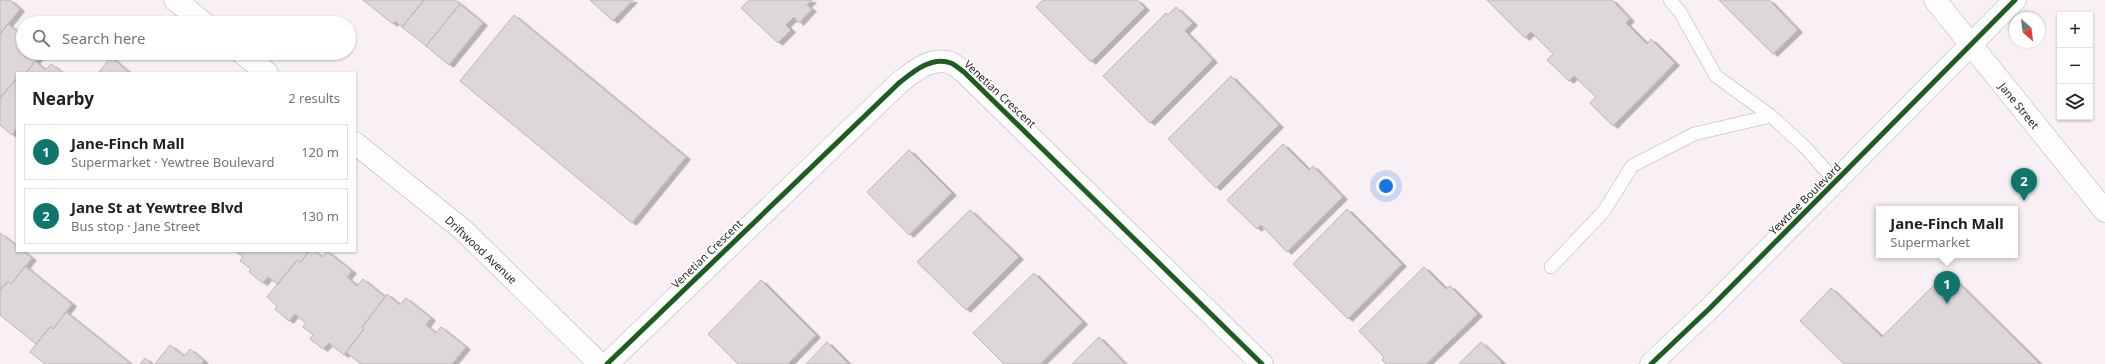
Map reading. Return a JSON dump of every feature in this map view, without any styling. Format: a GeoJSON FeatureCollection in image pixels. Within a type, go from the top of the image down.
{"type":"FeatureCollection","features":[{"type":"Feature","properties":{"kind":"street"},"geometry":{"type":"LineString","coordinates":[[175,0],[195,16]]}},
{"type":"Feature","properties":{"kind":"street","name":"Jane Street"},"geometry":{"type":"LineString","coordinates":[[1935,0],[2105,211]]}},
{"type":"Feature","properties":{"kind":"street","name":"Yewtree Boulevard"},"geometry":{"type":"LineString","coordinates":[[1651,364],[1710,308],[1836,182],[1970,44],[2015,0]]}},
{"type":"Feature","properties":{"kind":"street"},"geometry":{"type":"LineString","coordinates":[[251,60],[266,72]]}},
{"type":"Feature","properties":{"kind":"street","name":"Venetian Crescent"},"geometry":{"type":"LineString","coordinates":[[607,364],[899,83],[919,68],[936,62],[950,63],[964,72],[1262,364]]}},
{"type":"Feature","properties":{"kind":"street","name":"Driftwood Avenue"},"geometry":{"type":"LineString","coordinates":[[356,144],[463,230],[600,364]]}},
{"type":"Feature","properties":{"kind":"lane"},"geometry":{"type":"LineString","coordinates":[[1670,0],[1680,12],[1716,76],[1770,116],[1805,147],[1836,182]]}},
{"type":"Feature","properties":{"kind":"lane"},"geometry":{"type":"LineString","coordinates":[[1551,267],[1604,211],[1632,166],[1694,134],[1770,116]]}},
{"type":"Feature","properties":{"kind":"building"},"geometry":{"type":"Polygon","coordinates":[[[0,0],[10,0],[20,9],[0,34],[0,0]]]}},
{"type":"Feature","properties":{"kind":"building"},"geometry":{"type":"Polygon","coordinates":[[[363,0],[424,0],[402,27],[395,21],[393,24],[363,0]]]}},
{"type":"Feature","properties":{"kind":"building"},"geometry":{"type":"Polygon","coordinates":[[[424,0],[455,0],[460,4],[426,46],[402,27],[424,0]]]}},
{"type":"Feature","properties":{"kind":"building"},"geometry":{"type":"Polygon","coordinates":[[[590,0],[633,0],[613,21],[590,0]]]}},
{"type":"Feature","properties":{"kind":"building"},"geometry":{"type":"Polygon","coordinates":[[[749,0],[812,0],[807,5],[812,9],[799,23],[794,17],[786,25],[791,30],[778,43],[741,8],[749,0]]]}},
{"type":"Feature","properties":{"kind":"building"},"geometry":{"type":"Polygon","coordinates":[[[1043,0],[1137,0],[1145,8],[1091,62],[1036,7],[1043,0]]]}},
{"type":"Feature","properties":{"kind":"building"},"geometry":{"type":"Polygon","coordinates":[[[1487,0],[1612,0],[1630,19],[1626,23],[1647,44],[1651,39],[1675,63],[1613,126],[1590,103],[1596,97],[1574,76],[1569,81],[1547,60],[1553,54],[1531,32],[1525,38],[1487,0]]]}},
{"type":"Feature","properties":{"kind":"building"},"geometry":{"type":"Polygon","coordinates":[[[1719,0],[1769,0],[1798,30],[1773,54],[1719,0]]]}},
{"type":"Feature","properties":{"kind":"building"},"geometry":{"type":"Polygon","coordinates":[[[460,4],[483,23],[449,65],[426,46],[460,4]]]}},
{"type":"Feature","properties":{"kind":"building"},"geometry":{"type":"Polygon","coordinates":[[[1176,7],[1193,23],[1185,31],[1213,60],[1150,123],[1103,76],[1166,13],[1168,15],[1176,7]]]}},
{"type":"Feature","properties":{"kind":"building"},"geometry":{"type":"Polygon","coordinates":[[[514,15],[686,157],[632,223],[460,81],[514,15]]]}},
{"type":"Feature","properties":{"kind":"building"},"geometry":{"type":"Polygon","coordinates":[[[8,24],[16,30],[16,60],[36,60],[27,72],[16,72],[16,79],[0,98],[0,34],[8,24]]]}},
{"type":"Feature","properties":{"kind":"building"},"geometry":{"type":"Polygon","coordinates":[[[109,60],[115,60],[129,72],[99,72],[109,60]]]}},
{"type":"Feature","properties":{"kind":"building"},"geometry":{"type":"Polygon","coordinates":[[[35,61],[45,70],[51,64],[62,72],[27,72],[35,61]]]}},
{"type":"Feature","properties":{"kind":"building"},"geometry":{"type":"Polygon","coordinates":[[[1231,76],[1279,125],[1216,188],[1168,139],[1231,76]]]}},
{"type":"Feature","properties":{"kind":"building"},"geometry":{"type":"Polygon","coordinates":[[[16,79],[16,129],[12,135],[0,125],[0,98],[16,79]]]}},
{"type":"Feature","properties":{"kind":"building"},"geometry":{"type":"Polygon","coordinates":[[[1283,144],[1309,170],[1313,166],[1343,197],[1287,252],[1261,225],[1257,229],[1227,200],[1283,144]]]}},
{"type":"Feature","properties":{"kind":"building"},"geometry":{"type":"Polygon","coordinates":[[[909,150],[952,193],[909,235],[867,192],[909,150]]]}},
{"type":"Feature","properties":{"kind":"building"},"geometry":{"type":"Polygon","coordinates":[[[1347,209],[1402,264],[1348,319],[1293,264],[1347,209]]]}},
{"type":"Feature","properties":{"kind":"building"},"geometry":{"type":"Polygon","coordinates":[[[970,210],[1019,257],[966,310],[917,262],[970,210]]]}},
{"type":"Feature","properties":{"kind":"building"},"geometry":{"type":"Polygon","coordinates":[[[0,233],[16,245],[16,252],[24,252],[32,258],[11,284],[8,281],[0,290],[0,233]]]}},
{"type":"Feature","properties":{"kind":"building"},"geometry":{"type":"Polygon","coordinates":[[[236,252],[308,252],[300,263],[297,260],[278,284],[268,277],[263,283],[249,272],[251,269],[240,261],[243,257],[236,252]]]}},
{"type":"Feature","properties":{"kind":"building"},"geometry":{"type":"Polygon","coordinates":[[[308,252],[316,252],[322,257],[326,252],[328,252],[352,271],[347,277],[357,286],[363,279],[385,297],[362,327],[364,329],[344,355],[329,343],[323,349],[310,339],[313,335],[303,327],[306,323],[295,314],[289,321],[275,309],[277,306],[267,297],[297,260],[300,263],[308,252]]]}},
{"type":"Feature","properties":{"kind":"building"},"geometry":{"type":"Polygon","coordinates":[[[25,266],[72,304],[53,329],[50,327],[36,344],[0,315],[0,290],[8,281],[11,284],[25,266]]]}},
{"type":"Feature","properties":{"kind":"building"},"geometry":{"type":"Polygon","coordinates":[[[1424,267],[1446,289],[1450,286],[1478,314],[1426,364],[1386,364],[1382,360],[1384,357],[1359,331],[1424,267]]]}},
{"type":"Feature","properties":{"kind":"building"},"geometry":{"type":"Polygon","coordinates":[[[1947,272],[2040,364],[1844,364],[1800,321],[1831,288],[1882,337],[1947,272]]]}},
{"type":"Feature","properties":{"kind":"building"},"geometry":{"type":"Polygon","coordinates":[[[1034,273],[1083,322],[1040,364],[1004,364],[973,333],[1034,273]]]}},
{"type":"Feature","properties":{"kind":"building"},"geometry":{"type":"Polygon","coordinates":[[[761,280],[816,335],[788,364],[738,364],[708,334],[761,280]]]}},
{"type":"Feature","properties":{"kind":"building"},"geometry":{"type":"Polygon","coordinates":[[[387,294],[400,305],[406,298],[431,318],[426,325],[436,333],[441,327],[466,347],[452,364],[361,364],[346,352],[364,329],[362,327],[387,294]]]}},
{"type":"Feature","properties":{"kind":"building"},"geometry":{"type":"Polygon","coordinates":[[[66,312],[131,364],[45,364],[30,352],[50,327],[53,329],[66,312]]]}},
{"type":"Feature","properties":{"kind":"building"},"geometry":{"type":"Polygon","coordinates":[[[1099,337],[1125,364],[1072,364],[1099,337]]]}},
{"type":"Feature","properties":{"kind":"building"},"geometry":{"type":"Polygon","coordinates":[[[827,342],[849,364],[806,364],[827,342]]]}},
{"type":"Feature","properties":{"kind":"building"},"geometry":{"type":"Polygon","coordinates":[[[1481,342],[1502,362],[1499,364],[1459,364],[1481,342]]]}},
{"type":"Feature","properties":{"kind":"building"},"geometry":{"type":"Polygon","coordinates":[[[170,345],[184,356],[190,349],[204,361],[201,364],[155,364],[170,345]]]}},
{"type":"Feature","properties":{"kind":"building"},"geometry":{"type":"Polygon","coordinates":[[[145,358],[152,364],[140,364],[145,358]]]}},
{"type":"Feature","properties":{"kind":"cycle path"},"geometry":{"type":"LineString","coordinates":[[1651,364],[1710,308],[2015,0]]}},
{"type":"Feature","properties":{"kind":"cycle path"},"geometry":{"type":"LineString","coordinates":[[607,364],[899,83],[910,74],[929,63],[944,61],[951,63],[964,72],[1262,364]]}},
{"type":"Feature","properties":{"kind":"place","name":"Jane St at Yewtree Blvd"},"geometry":{"type":"Point","coordinates":[2024,201]}},
{"type":"Feature","properties":{"kind":"place","name":"Jane-Finch Mall"},"geometry":{"type":"Point","coordinates":[1947,304]}}]}
